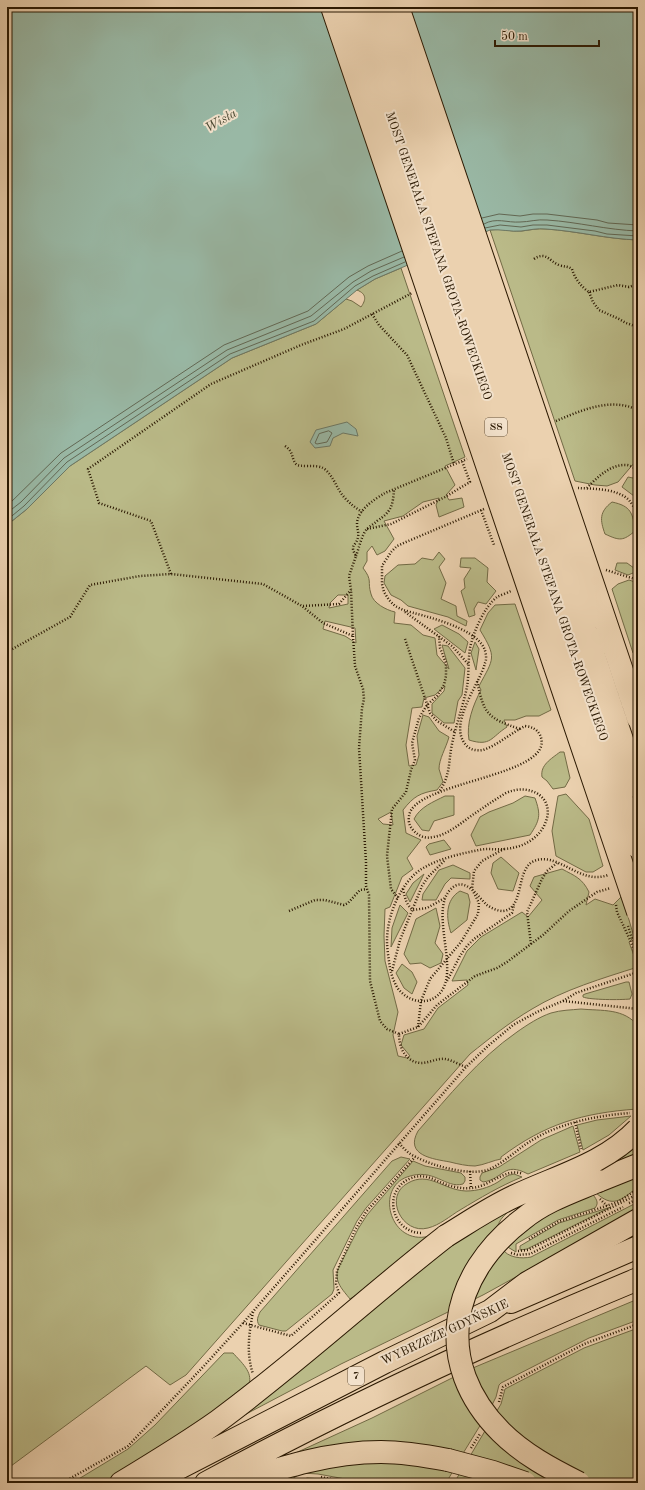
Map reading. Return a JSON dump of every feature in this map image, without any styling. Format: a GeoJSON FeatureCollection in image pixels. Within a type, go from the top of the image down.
{"type":"FeatureCollection","features":[{"type":"Feature","properties":{"kind":"main road"},"geometry":{"type":"LineString","coordinates":[[332,7],[638,912]]}},
{"type":"Feature","properties":{"kind":"main road","name":"MOST GENERAŁA STEFANA GROTA-ROWECKIEGO"},"geometry":{"type":"LineString","coordinates":[[354,7],[638,847]]}},
{"type":"Feature","properties":{"kind":"main road","name":"MOST GENERAŁA STEFANA GROTA-ROWECKIEGO"},"geometry":{"type":"LineString","coordinates":[[375,7],[638,787]]}},
{"type":"Feature","properties":{"kind":"main road"},"geometry":{"type":"LineString","coordinates":[[398,7],[638,718]]}},
{"type":"Feature","properties":{"kind":"main road"},"geometry":{"type":"LineString","coordinates":[[121,1483],[194,1438],[259,1389],[446,1236],[508,1199],[578,1169],[606,1155],[628,1139],[634,1121]]}},
{"type":"Feature","properties":{"kind":"main road"},"geometry":{"type":"LineString","coordinates":[[579,1483],[525,1452],[501,1432],[484,1411],[470,1387],[463,1370],[457,1337],[460,1308],[470,1279],[478,1265],[498,1240],[523,1218],[559,1197],[638,1164]]}},
{"type":"Feature","properties":{"kind":"main road","name":"7"},"geometry":{"type":"LineString","coordinates":[[490,1311],[527,1283],[638,1220]]}},
{"type":"Feature","properties":{"kind":"main road","name":"WYBRZEŻE GDYŃSKIE"},"geometry":{"type":"LineString","coordinates":[[150,1483],[385,1362],[490,1311],[638,1247]]}},
{"type":"Feature","properties":{"kind":"main road"},"geometry":{"type":"LineString","coordinates":[[206,1483],[356,1405],[530,1325],[638,1279]]}},
{"type":"Feature","properties":{"kind":"main road"},"geometry":{"type":"LineString","coordinates":[[235,1483],[290,1465],[344,1454],[383,1452],[448,1460],[493,1472],[525,1483]]}},
{"type":"Feature","properties":{"kind":"path"},"geometry":{"type":"LineString","coordinates":[[534,259],[538,256],[545,255],[561,266],[572,268],[573,274],[589,292],[593,302],[599,310],[619,319],[626,324],[638,327]]}},
{"type":"Feature","properties":{"kind":"path"},"geometry":{"type":"LineString","coordinates":[[589,292],[618,285],[629,287],[638,284]]}},
{"type":"Feature","properties":{"kind":"path"},"geometry":{"type":"LineString","coordinates":[[171,574],[151,522],[99,503],[88,469],[211,384],[301,345],[344,329],[418,289]]}},
{"type":"Feature","properties":{"kind":"path"},"geometry":{"type":"LineString","coordinates":[[372,314],[379,325],[407,355],[446,438],[454,464]]}},
{"type":"Feature","properties":{"kind":"path"},"geometry":{"type":"LineString","coordinates":[[285,446],[293,454],[295,463],[298,465],[323,468],[332,477],[344,498],[362,512]]}},
{"type":"Feature","properties":{"kind":"path"},"geometry":{"type":"LineString","coordinates":[[367,529],[391,524],[445,497],[470,482],[462,461]]}},
{"type":"Feature","properties":{"kind":"path"},"geometry":{"type":"LineString","coordinates":[[587,489],[596,478],[617,466],[626,465],[638,470]]}},
{"type":"Feature","properties":{"kind":"path"},"geometry":{"type":"LineString","coordinates":[[574,488],[609,491],[622,496],[628,500],[638,513]]}},
{"type":"Feature","properties":{"kind":"path"},"geometry":{"type":"LineString","coordinates":[[394,489],[393,504],[388,512],[363,534],[349,576],[355,666],[363,689],[364,699],[359,748],[367,889],[369,894],[370,982],[380,1021],[387,1029],[399,1034],[418,1027],[437,1005],[475,976],[502,965],[531,944],[569,911],[598,892],[611,888]]}},
{"type":"Feature","properties":{"kind":"path"},"geometry":{"type":"LineString","coordinates":[[469,665],[452,646],[403,610],[395,606],[389,600],[384,592],[382,584],[382,566],[397,546],[488,508]]}},
{"type":"Feature","properties":{"kind":"path"},"geometry":{"type":"LineString","coordinates":[[356,556],[352,550],[352,546],[357,541]]}},
{"type":"Feature","properties":{"kind":"path"},"geometry":{"type":"LineString","coordinates":[[601,569],[638,580]]}},
{"type":"Feature","properties":{"kind":"path"},"geometry":{"type":"LineString","coordinates":[[7,652],[70,617],[90,585],[140,576],[171,574],[263,584],[302,606],[323,623],[353,636]]}},
{"type":"Feature","properties":{"kind":"path"},"geometry":{"type":"LineString","coordinates":[[438,793],[445,784],[449,772],[452,745],[467,687],[470,649],[473,637],[479,622],[497,597],[517,588]]}},
{"type":"Feature","properties":{"kind":"path"},"geometry":{"type":"LineString","coordinates":[[302,606],[339,604],[351,590]]}},
{"type":"Feature","properties":{"kind":"path"},"geometry":{"type":"LineString","coordinates":[[403,610],[453,625],[480,641],[484,648],[486,653],[486,661],[467,702],[462,718],[462,737],[464,744],[469,748],[481,750],[495,745],[526,726],[537,730],[542,741],[536,754],[521,764],[426,796],[413,806],[409,814],[410,827],[420,836],[426,838],[443,834],[488,804],[514,789],[524,789],[538,794],[543,798],[548,812],[542,830],[532,841],[505,849],[482,861],[474,870],[472,889],[479,903],[478,914],[448,960],[430,979],[421,1001],[418,1027]]}},
{"type":"Feature","properties":{"kind":"path"},"geometry":{"type":"LineString","coordinates":[[398,898],[391,889],[387,856],[392,809],[406,792],[415,760],[412,743],[419,718],[427,705],[441,691],[446,676],[446,664],[440,648],[439,636]]}},
{"type":"Feature","properties":{"kind":"path"},"geometry":{"type":"LineString","coordinates":[[405,639],[430,713],[437,721],[455,732]]}},
{"type":"Feature","properties":{"kind":"path"},"geometry":{"type":"LineString","coordinates":[[477,681],[481,698],[489,715],[499,722],[520,729]]}},
{"type":"Feature","properties":{"kind":"path"},"geometry":{"type":"LineString","coordinates":[[505,849],[481,849],[446,859],[432,864],[410,878],[398,898],[389,924],[387,941],[391,973],[399,991],[413,1000],[429,1001],[437,997],[467,946],[474,939],[512,913],[524,870],[528,866],[540,860],[548,860],[558,863],[585,876],[595,878],[614,872]]}},
{"type":"Feature","properties":{"kind":"path"},"geometry":{"type":"LineString","coordinates":[[391,973],[400,940],[422,886],[428,877],[446,859]]}},
{"type":"Feature","properties":{"kind":"path"},"geometry":{"type":"LineString","coordinates":[[531,944],[527,912],[547,871],[558,863]]}},
{"type":"Feature","properties":{"kind":"path"},"geometry":{"type":"LineString","coordinates":[[403,888],[409,908],[413,910],[427,908],[445,897],[453,887],[459,885],[472,889],[488,906],[496,910],[504,911],[511,908],[515,902]]}},
{"type":"Feature","properties":{"kind":"path"},"geometry":{"type":"LineString","coordinates":[[289,911],[315,900],[325,900],[344,905],[348,903],[360,890],[367,889]]}},
{"type":"Feature","properties":{"kind":"path"},"geometry":{"type":"LineString","coordinates":[[445,897],[442,918],[448,960],[445,985]]}},
{"type":"Feature","properties":{"kind":"path"},"geometry":{"type":"LineString","coordinates":[[631,942],[638,962]]}},
{"type":"Feature","properties":{"kind":"path"},"geometry":{"type":"LineString","coordinates":[[62,1483],[128,1446],[243,1323],[466,1067],[488,1046],[513,1025],[539,1011],[576,994],[638,972]]}},
{"type":"Feature","properties":{"kind":"path"},"geometry":{"type":"LineString","coordinates":[[563,1001],[638,1009]]}},
{"type":"Feature","properties":{"kind":"path"},"geometry":{"type":"LineString","coordinates":[[399,1034],[399,1045],[404,1054],[412,1061],[421,1063],[445,1059],[466,1067]]}},
{"type":"Feature","properties":{"kind":"path"},"geometry":{"type":"LineString","coordinates":[[399,1143],[407,1152],[415,1157],[434,1164],[470,1172],[488,1170],[535,1138],[574,1122],[592,1118],[634,1121]]}},
{"type":"Feature","properties":{"kind":"path"},"geometry":{"type":"LineString","coordinates":[[243,1323],[291,1336],[339,1293],[336,1284],[337,1271],[355,1230],[366,1212],[415,1157]]}},
{"type":"Feature","properties":{"kind":"path"},"geometry":{"type":"LineString","coordinates":[[470,1172],[471,1188]]}},
{"type":"Feature","properties":{"kind":"path"},"geometry":{"type":"LineString","coordinates":[[525,1241],[558,1222],[618,1202],[638,1189]]}},
{"type":"Feature","properties":{"kind":"path"},"geometry":{"type":"LineString","coordinates":[[518,1245],[518,1253],[528,1250],[638,1194]]}},
{"type":"Feature","properties":{"kind":"path"},"geometry":{"type":"LineString","coordinates":[[530,1254],[638,1199]]}},
{"type":"Feature","properties":{"kind":"path"},"geometry":{"type":"LineString","coordinates":[[253,1311],[248,1349],[250,1362],[259,1389]]}},
{"type":"Feature","properties":{"kind":"path"},"geometry":{"type":"LineString","coordinates":[[495,1407],[499,1401],[503,1387],[584,1344],[638,1324]]}},
{"type":"Feature","properties":{"kind":"path"},"geometry":{"type":"LineString","coordinates":[[319,1477],[350,1483]]}},
{"type":"Feature","properties":{"kind":"green space"},"geometry":{"type":"Polygon","coordinates":[[[500,229],[511,231],[543,229],[569,231],[638,240],[638,462],[635,462],[618,482],[607,486],[575,481],[490,230],[500,229]]]}},
{"type":"Feature","properties":{"kind":"green space"},"geometry":{"type":"Polygon","coordinates":[[[401,268],[465,457],[445,466],[455,485],[446,495],[449,500],[462,498],[464,507],[439,517],[436,505],[439,498],[423,502],[403,516],[384,521],[394,539],[385,551],[377,555],[372,546],[367,552],[367,561],[363,568],[369,579],[372,597],[380,606],[395,612],[394,623],[411,625],[423,635],[435,638],[437,655],[449,669],[442,645],[448,646],[465,668],[462,695],[458,701],[454,723],[444,723],[432,713],[432,704],[444,691],[445,686],[435,695],[424,698],[422,707],[412,708],[406,745],[409,766],[416,765],[419,755],[417,736],[423,715],[429,717],[439,731],[449,737],[439,765],[443,782],[437,790],[426,792],[414,798],[403,810],[406,833],[421,840],[407,858],[413,869],[402,877],[390,907],[385,909],[385,961],[398,1012],[393,1035],[398,1056],[407,1058],[410,1056],[401,1045],[404,1035],[424,1029],[438,1008],[468,985],[467,980],[452,981],[467,951],[481,937],[522,912],[528,917],[542,900],[530,886],[534,877],[562,869],[581,880],[586,887],[589,892],[586,905],[595,899],[613,905],[622,896],[634,937],[629,942],[638,967],[584,985],[544,1002],[508,1025],[470,1054],[186,1375],[170,1385],[146,1366],[7,1469],[7,525],[27,509],[70,466],[232,358],[316,324],[346,299],[361,307],[365,297],[363,293],[357,290],[375,279],[401,268]],[[338,595],[330,603],[329,608],[348,604],[348,595],[338,595]],[[325,621],[323,629],[345,636],[356,643],[355,628],[325,621]],[[391,812],[378,819],[383,824],[393,825],[391,812]]]}},
{"type":"Feature","properties":{"kind":"green space"},"geometry":{"type":"Polygon","coordinates":[[[628,477],[638,479],[638,503],[634,496],[622,487],[628,477]]]}},
{"type":"Feature","properties":{"kind":"green space"},"geometry":{"type":"Polygon","coordinates":[[[612,502],[627,508],[633,519],[635,531],[627,537],[621,539],[605,534],[602,524],[603,513],[612,502]]]}},
{"type":"Feature","properties":{"kind":"green space"},"geometry":{"type":"Polygon","coordinates":[[[439,552],[445,559],[439,567],[446,583],[441,599],[456,606],[457,616],[467,621],[466,626],[448,617],[408,606],[401,600],[391,595],[384,583],[385,576],[398,565],[415,564],[422,558],[433,560],[439,552]]]}},
{"type":"Feature","properties":{"kind":"green space"},"geometry":{"type":"Polygon","coordinates":[[[461,558],[475,558],[488,568],[487,582],[496,591],[486,604],[478,602],[474,609],[475,615],[469,617],[461,591],[465,588],[464,579],[471,568],[460,567],[461,558]]]}},
{"type":"Feature","properties":{"kind":"green space"},"geometry":{"type":"Polygon","coordinates":[[[617,563],[627,563],[638,571],[628,575],[615,570],[617,563]]]}},
{"type":"Feature","properties":{"kind":"green space"},"geometry":{"type":"Polygon","coordinates":[[[629,580],[638,583],[638,649],[633,653],[612,589],[618,584],[629,580]]]}},
{"type":"Feature","properties":{"kind":"green space"},"geometry":{"type":"Polygon","coordinates":[[[515,604],[551,710],[539,716],[526,716],[515,720],[504,720],[507,727],[486,742],[469,740],[469,721],[475,702],[481,690],[479,686],[492,658],[489,647],[480,630],[488,613],[495,605],[515,604]]]}},
{"type":"Feature","properties":{"kind":"green space"},"geometry":{"type":"Polygon","coordinates":[[[442,625],[459,634],[468,642],[465,653],[434,629],[442,625]]]}},
{"type":"Feature","properties":{"kind":"green space"},"geometry":{"type":"Polygon","coordinates":[[[475,642],[479,649],[476,670],[471,653],[475,642]]]}},
{"type":"Feature","properties":{"kind":"green space"},"geometry":{"type":"Polygon","coordinates":[[[560,752],[564,752],[570,778],[565,787],[553,789],[542,777],[542,773],[544,766],[560,752]]]}},
{"type":"Feature","properties":{"kind":"green space"},"geometry":{"type":"Polygon","coordinates":[[[566,794],[589,819],[603,866],[593,872],[586,872],[556,856],[552,831],[558,796],[566,794]]]}},
{"type":"Feature","properties":{"kind":"green space"},"geometry":{"type":"Polygon","coordinates":[[[445,796],[454,796],[454,815],[434,821],[429,831],[422,830],[414,819],[427,805],[445,796]]]}},
{"type":"Feature","properties":{"kind":"green space"},"geometry":{"type":"Polygon","coordinates":[[[525,796],[535,798],[539,813],[538,821],[530,835],[476,846],[471,835],[480,817],[513,803],[525,796]]]}},
{"type":"Feature","properties":{"kind":"green space"},"geometry":{"type":"Polygon","coordinates":[[[444,840],[451,849],[430,855],[426,847],[429,844],[444,840]]]}},
{"type":"Feature","properties":{"kind":"green space"},"geometry":{"type":"Polygon","coordinates":[[[501,857],[519,873],[513,891],[498,889],[491,873],[493,863],[501,857]]]}},
{"type":"Feature","properties":{"kind":"green space"},"geometry":{"type":"Polygon","coordinates":[[[453,865],[470,873],[470,879],[451,878],[445,884],[436,900],[422,900],[423,894],[439,870],[453,865]]]}},
{"type":"Feature","properties":{"kind":"green space"},"geometry":{"type":"Polygon","coordinates":[[[424,874],[410,902],[406,894],[413,883],[424,874]]]}},
{"type":"Feature","properties":{"kind":"green space"},"geometry":{"type":"Polygon","coordinates":[[[460,891],[468,894],[470,902],[467,920],[451,933],[448,921],[449,904],[455,895],[460,891]]]}},
{"type":"Feature","properties":{"kind":"green space"},"geometry":{"type":"Polygon","coordinates":[[[400,905],[408,913],[391,947],[392,928],[400,905]]]}},
{"type":"Feature","properties":{"kind":"green space"},"geometry":{"type":"Polygon","coordinates":[[[436,908],[440,926],[435,943],[443,954],[441,963],[430,968],[421,963],[410,964],[404,954],[416,919],[436,908]]]}},
{"type":"Feature","properties":{"kind":"green space"},"geometry":{"type":"Polygon","coordinates":[[[402,964],[412,972],[417,982],[412,994],[404,988],[396,973],[402,964]]]}},
{"type":"Feature","properties":{"kind":"green space"},"geometry":{"type":"Polygon","coordinates":[[[629,982],[632,994],[630,999],[613,1000],[583,997],[585,994],[629,982]]]}},
{"type":"Feature","properties":{"kind":"green space"},"geometry":{"type":"Polygon","coordinates":[[[581,1009],[619,1013],[632,1020],[638,1026],[637,1109],[581,1117],[565,1122],[533,1136],[501,1157],[501,1159],[475,1166],[436,1159],[423,1155],[418,1151],[415,1146],[415,1139],[418,1131],[464,1078],[489,1054],[517,1032],[542,1017],[558,1011],[581,1009]]]}},
{"type":"Feature","properties":{"kind":"green space"},"geometry":{"type":"Polygon","coordinates":[[[631,1116],[609,1135],[583,1150],[577,1125],[597,1120],[631,1116]]]}},
{"type":"Feature","properties":{"kind":"green space"},"geometry":{"type":"Polygon","coordinates":[[[573,1126],[580,1152],[528,1174],[520,1170],[513,1169],[508,1170],[490,1180],[483,1182],[480,1180],[482,1173],[499,1167],[541,1140],[573,1126]]]}},
{"type":"Feature","properties":{"kind":"green space"},"geometry":{"type":"Polygon","coordinates":[[[638,1144],[638,1154],[594,1173],[629,1152],[638,1144]]]}},
{"type":"Feature","properties":{"kind":"green space"},"geometry":{"type":"Polygon","coordinates":[[[401,1157],[410,1159],[366,1208],[357,1221],[333,1270],[334,1289],[332,1294],[286,1331],[259,1325],[257,1320],[260,1312],[392,1161],[401,1157]]]}},
{"type":"Feature","properties":{"kind":"green space"},"geometry":{"type":"Polygon","coordinates":[[[413,1161],[425,1166],[461,1173],[465,1177],[463,1184],[457,1185],[450,1184],[432,1176],[416,1175],[407,1177],[397,1183],[392,1192],[390,1202],[391,1213],[395,1223],[403,1231],[413,1236],[425,1237],[443,1231],[379,1281],[350,1299],[338,1282],[338,1269],[358,1229],[367,1215],[413,1161]]]}},
{"type":"Feature","properties":{"kind":"green space"},"geometry":{"type":"Polygon","coordinates":[[[514,1174],[522,1177],[490,1192],[441,1223],[432,1227],[419,1229],[410,1226],[399,1213],[396,1205],[397,1196],[401,1189],[408,1183],[416,1180],[430,1180],[450,1188],[470,1191],[478,1190],[494,1184],[507,1176],[514,1174]]]}},
{"type":"Feature","properties":{"kind":"green space"},"geometry":{"type":"Polygon","coordinates":[[[638,1174],[638,1187],[622,1199],[617,1201],[607,1200],[595,1192],[638,1174]]]}},
{"type":"Feature","properties":{"kind":"green space"},"geometry":{"type":"Polygon","coordinates":[[[592,1193],[597,1202],[595,1208],[558,1220],[516,1244],[516,1252],[506,1246],[533,1222],[592,1193]]]}},
{"type":"Feature","properties":{"kind":"green space"},"geometry":{"type":"Polygon","coordinates":[[[638,1202],[638,1210],[483,1295],[341,1364],[231,1422],[439,1250],[519,1205],[501,1219],[496,1233],[500,1244],[507,1254],[523,1258],[531,1257],[638,1202]]]}},
{"type":"Feature","properties":{"kind":"green space"},"geometry":{"type":"Polygon","coordinates":[[[611,1207],[527,1249],[520,1250],[520,1246],[559,1223],[611,1207]]]}},
{"type":"Feature","properties":{"kind":"green space"},"geometry":{"type":"Polygon","coordinates":[[[638,1299],[638,1320],[589,1338],[501,1383],[489,1411],[462,1455],[289,1456],[372,1418],[468,1370],[638,1299]]]}},
{"type":"Feature","properties":{"kind":"green space"},"geometry":{"type":"Polygon","coordinates":[[[638,1328],[638,1483],[454,1483],[501,1404],[505,1389],[584,1348],[638,1328]]]}},
{"type":"Feature","properties":{"kind":"green space"},"geometry":{"type":"Polygon","coordinates":[[[224,1353],[233,1353],[243,1364],[248,1371],[250,1380],[249,1384],[213,1414],[103,1483],[72,1483],[128,1449],[155,1425],[224,1353]]]}},
{"type":"Feature","properties":{"kind":"green space"},"geometry":{"type":"Polygon","coordinates":[[[393,1461],[453,1471],[446,1483],[367,1483],[318,1474],[302,1473],[285,1483],[263,1483],[313,1468],[393,1461]]]}},
{"type":"Feature","properties":{"kind":"green space"},"geometry":{"type":"Polygon","coordinates":[[[307,1478],[322,1479],[339,1483],[296,1483],[307,1478]]]}},
{"type":"Feature","properties":{"kind":"water","name":"Wisła"},"geometry":{"type":"Polygon","coordinates":[[[7,7],[638,7],[638,240],[543,229],[517,231],[490,230],[375,279],[357,290],[316,324],[232,358],[70,466],[27,509],[7,525],[7,7]]]}},
{"type":"Feature","properties":{"kind":"water"},"geometry":{"type":"Polygon","coordinates":[[[347,422],[356,429],[358,436],[343,433],[333,438],[330,446],[315,448],[310,442],[316,430],[347,422]]]}}]}
